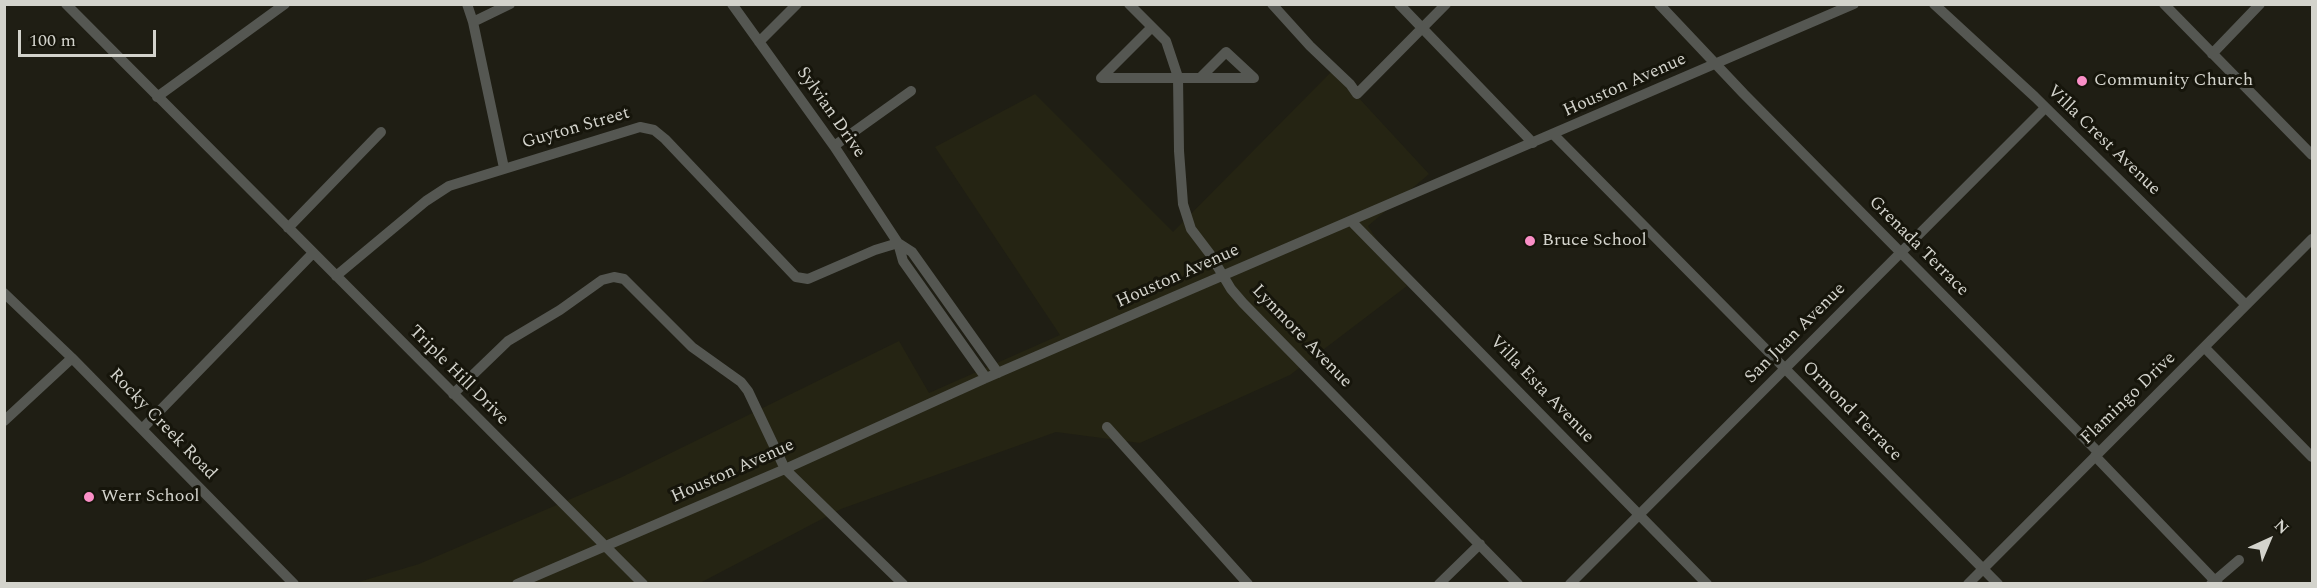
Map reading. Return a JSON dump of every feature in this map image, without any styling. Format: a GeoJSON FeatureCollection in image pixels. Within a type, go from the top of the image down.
{"type":"FeatureCollection","features":[{"type":"Feature","properties":{"kind":"street","name":"Triple Hill Drive"},"geometry":{"type":"LineString","coordinates":[[66,4],[643,584]]}},
{"type":"Feature","properties":{"kind":"street"},"geometry":{"type":"LineString","coordinates":[[157,96],[285,4]]}},
{"type":"Feature","properties":{"kind":"street"},"geometry":{"type":"LineString","coordinates":[[467,4],[473,22],[504,168]]}},
{"type":"Feature","properties":{"kind":"street"},"geometry":{"type":"LineString","coordinates":[[473,22],[510,4]]}},
{"type":"Feature","properties":{"kind":"street","name":"Sylvian Drive"},"geometry":{"type":"LineString","coordinates":[[732,4],[834,146],[898,243],[903,261],[986,378]]}},
{"type":"Feature","properties":{"kind":"street"},"geometry":{"type":"LineString","coordinates":[[759,42],[797,4]]}},
{"type":"Feature","properties":{"kind":"street","name":"Lynmore Avenue"},"geometry":{"type":"LineString","coordinates":[[1129,4],[1166,41],[1179,77],[1179,151],[1183,204],[1191,229],[1242,303],[1518,584]]}},
{"type":"Feature","properties":{"kind":"street"},"geometry":{"type":"LineString","coordinates":[[1272,4],[1357,94],[1446,4]]}},
{"type":"Feature","properties":{"kind":"street"},"geometry":{"type":"LineString","coordinates":[[1399,4],[1533,143]]}},
{"type":"Feature","properties":{"kind":"street","name":"Grenada Terrace"},"geometry":{"type":"LineString","coordinates":[[1659,4],[2096,454],[2215,582]]}},
{"type":"Feature","properties":{"kind":"street","name":"Houston Avenue"},"geometry":{"type":"LineString","coordinates":[[517,584],[785,469],[986,378],[1854,4]]}},
{"type":"Feature","properties":{"kind":"street","name":"Villa Crest Avenue"},"geometry":{"type":"LineString","coordinates":[[1934,4],[2045,108],[2246,305]]}},
{"type":"Feature","properties":{"kind":"street"},"geometry":{"type":"LineString","coordinates":[[2164,4],[2313,155]]}},
{"type":"Feature","properties":{"kind":"street"},"geometry":{"type":"LineString","coordinates":[[2212,54],[2260,4]]}},
{"type":"Feature","properties":{"kind":"street"},"geometry":{"type":"LineString","coordinates":[[1152,27],[1101,78],[1201,77]]}},
{"type":"Feature","properties":{"kind":"street"},"geometry":{"type":"LineString","coordinates":[[834,146],[911,91]]}},
{"type":"Feature","properties":{"kind":"street","name":"San Juan Avenue"},"geometry":{"type":"LineString","coordinates":[[1570,584],[2045,108]]}},
{"type":"Feature","properties":{"kind":"street","name":"Guyton Street"},"geometry":{"type":"LineString","coordinates":[[336,276],[426,201],[444,189],[636,127],[654,130],[665,139],[796,277],[808,279],[875,250],[898,243]]}},
{"type":"Feature","properties":{"kind":"street"},"geometry":{"type":"LineString","coordinates":[[288,228],[381,132]]}},
{"type":"Feature","properties":{"kind":"street","name":"Ormond Terrace"},"geometry":{"type":"LineString","coordinates":[[1554,135],[1998,584]]}},
{"type":"Feature","properties":{"kind":"street","name":"Villa Esta Avenue"},"geometry":{"type":"LineString","coordinates":[[1351,221],[1707,584]]}},
{"type":"Feature","properties":{"kind":"street","name":"Flamingo Drive"},"geometry":{"type":"LineString","coordinates":[[1968,584],[2313,239]]}},
{"type":"Feature","properties":{"kind":"street","name":"Sylvian Drive"},"geometry":{"type":"LineString","coordinates":[[898,243],[912,252],[998,373]]}},
{"type":"Feature","properties":{"kind":"street"},"geometry":{"type":"LineString","coordinates":[[142,429],[313,253]]}},
{"type":"Feature","properties":{"kind":"street"},"geometry":{"type":"LineString","coordinates":[[453,394],[508,341],[560,310],[602,280],[618,277],[628,282],[692,347],[745,386],[785,469],[903,584]]}},
{"type":"Feature","properties":{"kind":"street","name":"Rocky Creek Road"},"geometry":{"type":"LineString","coordinates":[[4,294],[72,358],[294,584]]}},
{"type":"Feature","properties":{"kind":"street"},"geometry":{"type":"LineString","coordinates":[[2205,348],[2313,457]]}},
{"type":"Feature","properties":{"kind":"street"},"geometry":{"type":"LineString","coordinates":[[4,420],[72,358]]}},
{"type":"Feature","properties":{"kind":"street"},"geometry":{"type":"LineString","coordinates":[[1107,427],[1248,584]]}},
{"type":"Feature","properties":{"kind":"street"},"geometry":{"type":"LineString","coordinates":[[1439,584],[1480,544]]}},
{"type":"Feature","properties":{"kind":"street"},"geometry":{"type":"LineString","coordinates":[[2215,582],[2239,560]]}},
{"type":"Feature","properties":{"kind":"shaded area"},"geometry":{"type":"Polygon","coordinates":[[[1333,70],[1429,174],[1368,226],[1407,286],[1290,375],[1140,443],[1056,432],[841,509],[700,583],[352,584],[419,564],[622,477],[899,341],[929,393],[1060,335],[935,147],[1035,94],[1173,232],[1333,70]]]}},
{"type":"Feature","properties":{"kind":"place","name":"Community Church"},"geometry":{"type":"Point","coordinates":[2082,81]}},
{"type":"Feature","properties":{"kind":"place","name":"Bruce School"},"geometry":{"type":"Point","coordinates":[1530,241]}},
{"type":"Feature","properties":{"kind":"place","name":"Werr School"},"geometry":{"type":"Point","coordinates":[89,497]}}]}
